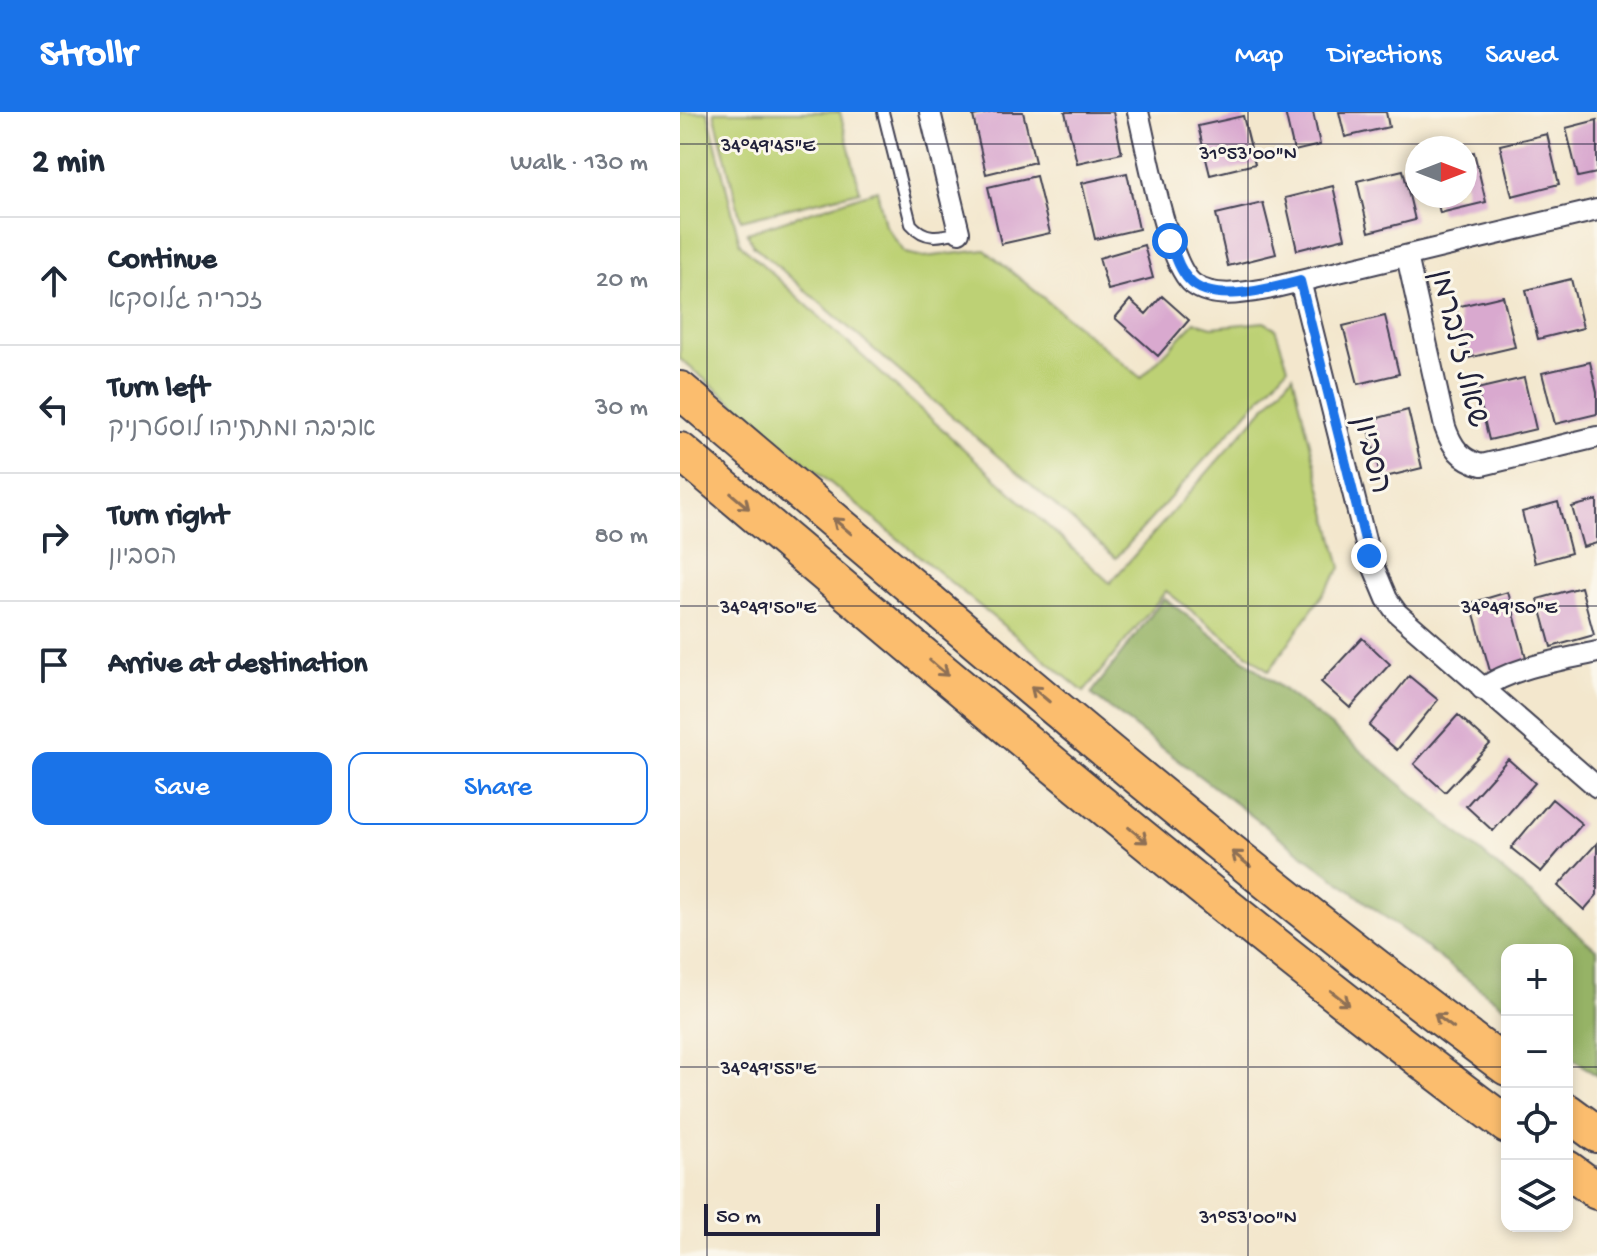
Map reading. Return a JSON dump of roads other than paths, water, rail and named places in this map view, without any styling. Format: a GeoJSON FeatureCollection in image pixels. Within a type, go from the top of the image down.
{"type":"FeatureCollection","features":[{"type":"Feature","properties":{"kind":"highway"},"geometry":{"type":"LineString","coordinates":[[680,390],[1153,789],[1302,910],[1501,1062]]}},
{"type":"Feature","properties":{"kind":"highway"},"geometry":{"type":"LineString","coordinates":[[680,451],[1273,946],[1501,1120]]}},
{"type":"Feature","properties":{"kind":"highway"},"geometry":{"type":"LineString","coordinates":[[1573,1116],[1597,1134]]}},
{"type":"Feature","properties":{"kind":"highway"},"geometry":{"type":"LineString","coordinates":[[1573,1173],[1597,1191]]}},
{"type":"Feature","properties":{"kind":"street"},"geometry":{"type":"LineString","coordinates":[[930,112],[959,232]]}},
{"type":"Feature","properties":{"kind":"street"},"geometry":{"type":"LineString","coordinates":[[1138,112],[1170,241],[1179,265],[1191,283],[1205,290],[1246,292],[1300,281],[1597,210]]}},
{"type":"Feature","properties":{"kind":"street","name":"שאול זילברמן"},"geometry":{"type":"LineString","coordinates":[[1407,256],[1445,427],[1451,444],[1460,454],[1470,462],[1482,465],[1597,437]]}},
{"type":"Feature","properties":{"kind":"street","name":"הסביון"},"geometry":{"type":"LineString","coordinates":[[1300,281],[1369,556],[1397,613],[1597,787]]}},
{"type":"Feature","properties":{"kind":"street"},"geometry":{"type":"LineString","coordinates":[[1482,689],[1517,671],[1597,652]]}},
{"type":"Feature","properties":{"kind":"lane"},"geometry":{"type":"LineString","coordinates":[[883,112],[911,224],[919,233],[933,238],[959,232]]}}]}
